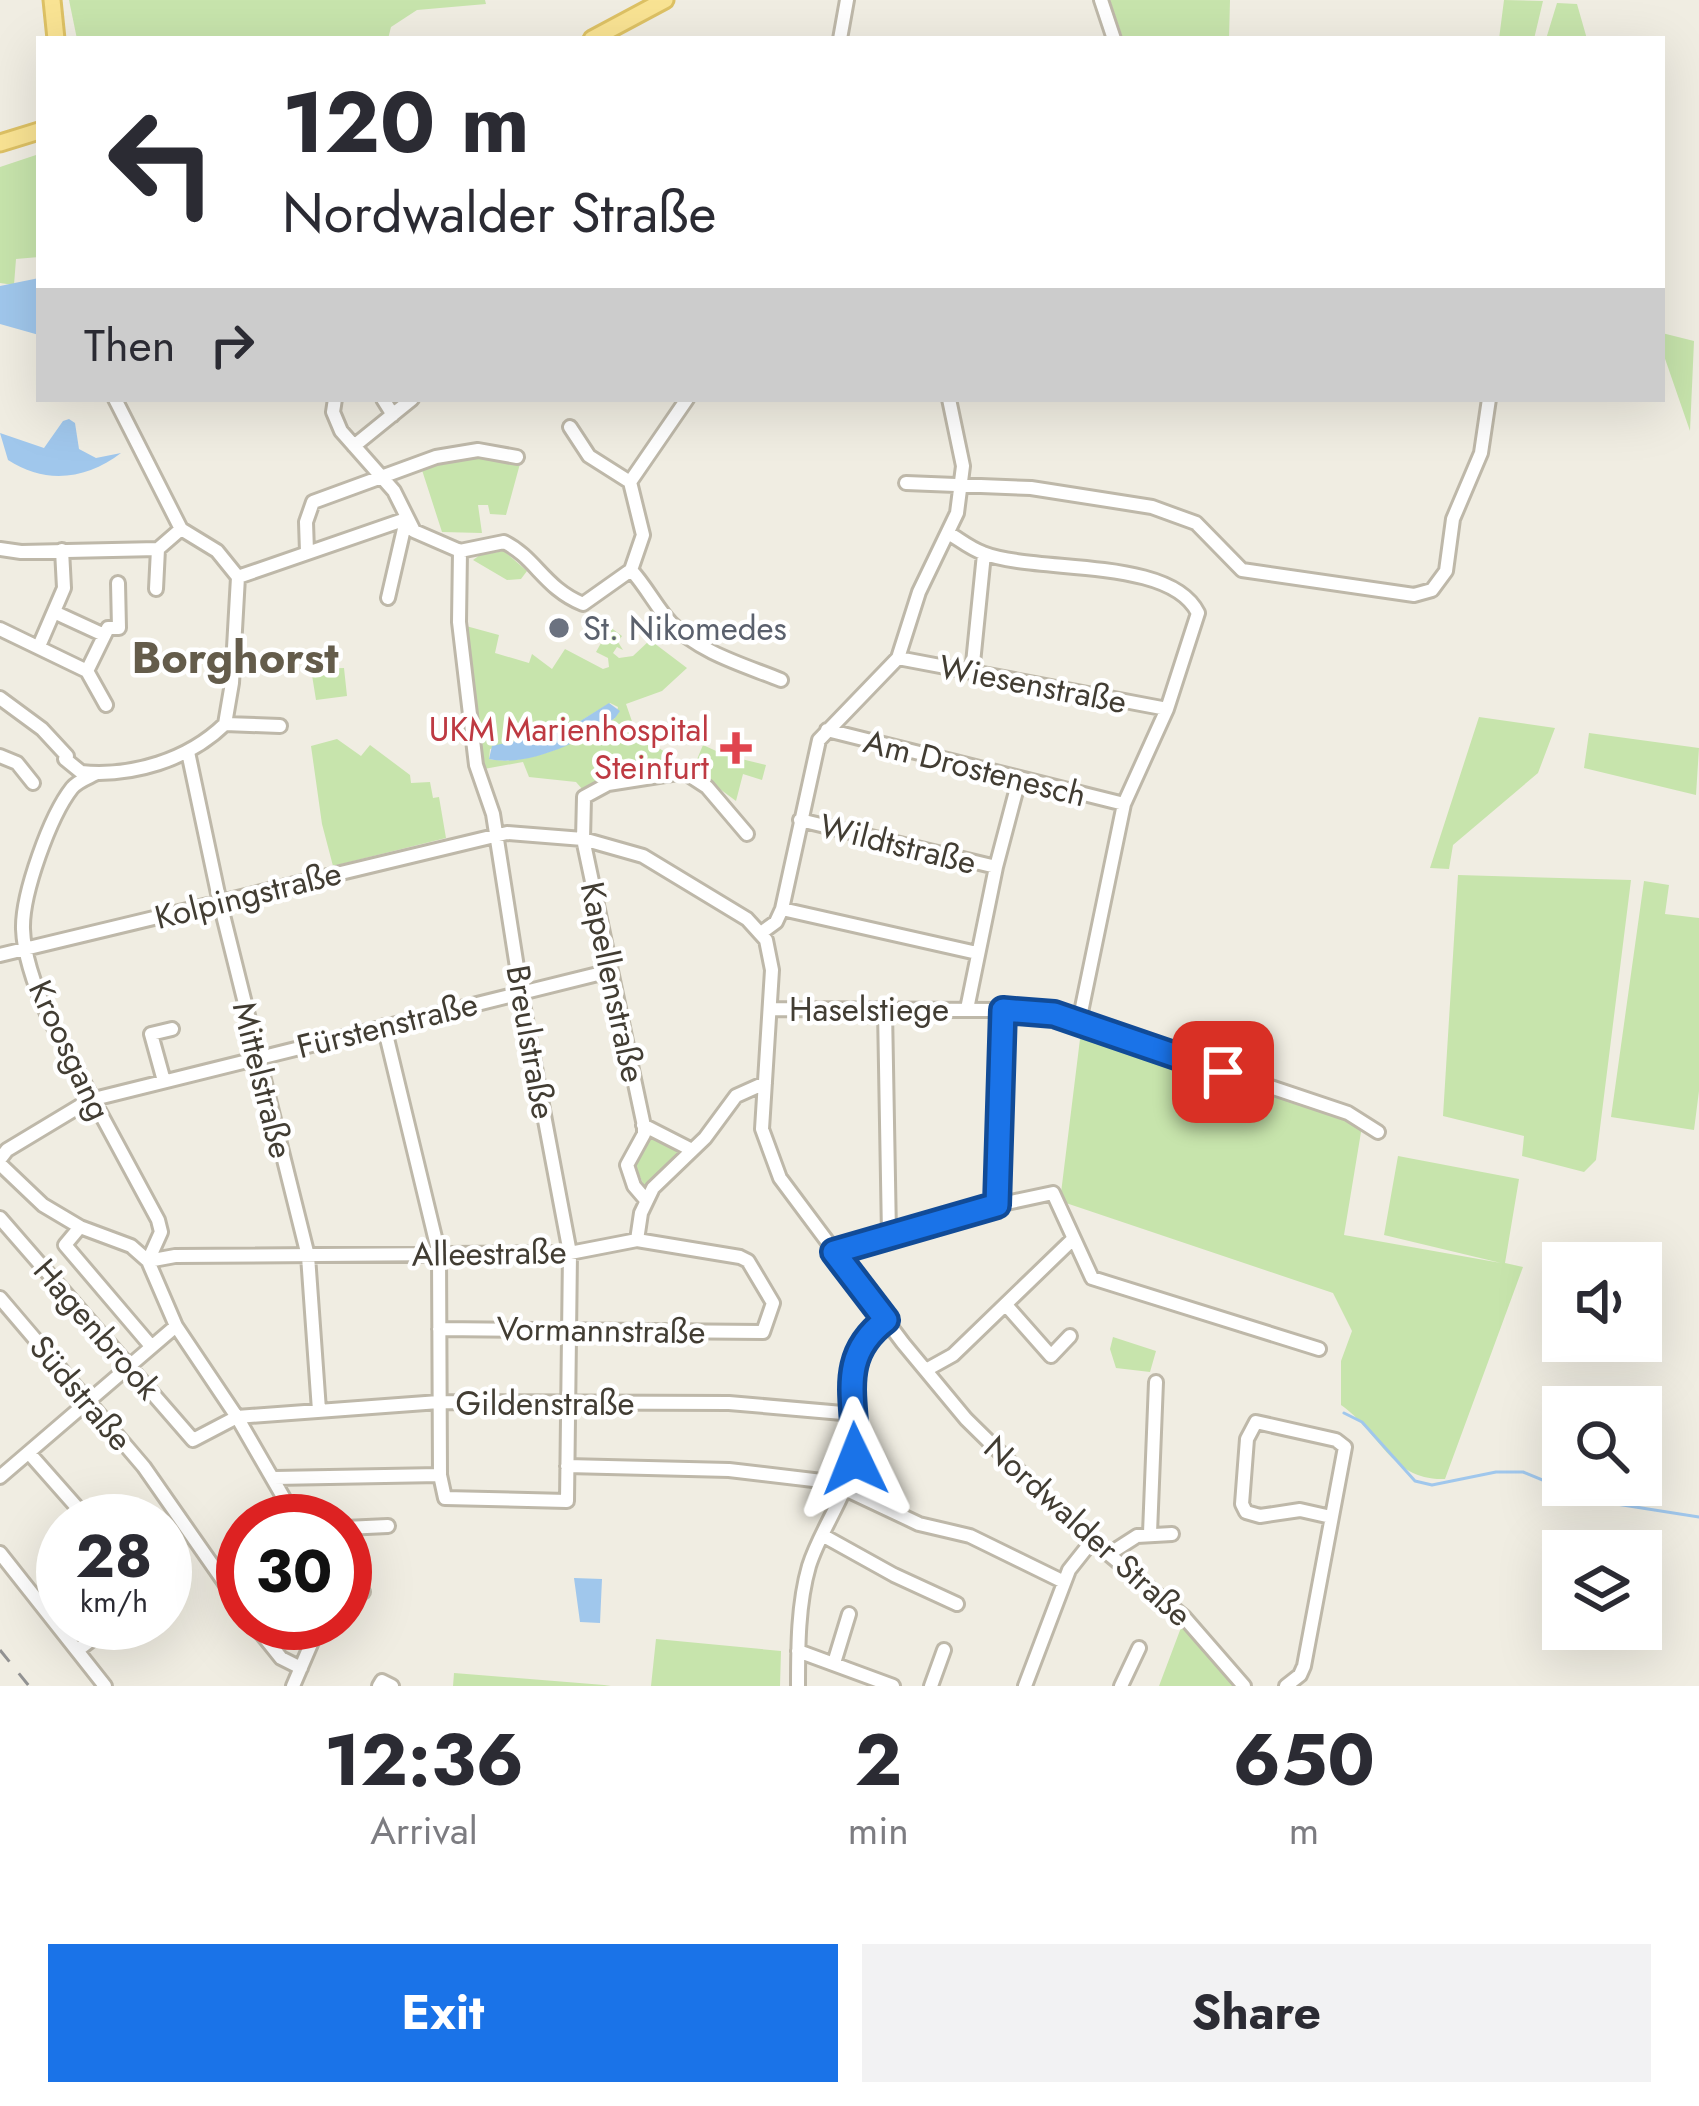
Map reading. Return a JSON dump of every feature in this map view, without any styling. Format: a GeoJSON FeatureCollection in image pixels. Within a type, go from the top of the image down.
{"type":"FeatureCollection","features":[{"type":"Feature","properties":{"kind":"main road"},"geometry":{"type":"LineString","coordinates":[[52,0],[56,36]]}},
{"type":"Feature","properties":{"kind":"main road"},"geometry":{"type":"LineString","coordinates":[[596,36],[638,6],[665,0]]}},
{"type":"Feature","properties":{"kind":"main road"},"geometry":{"type":"LineString","coordinates":[[0,142],[36,132]]}},
{"type":"Feature","properties":{"kind":"street"},"geometry":{"type":"LineString","coordinates":[[841,36],[847,0]]}},
{"type":"Feature","properties":{"kind":"street"},"geometry":{"type":"LineString","coordinates":[[1101,0],[1113,36]]}},
{"type":"Feature","properties":{"kind":"street"},"geometry":{"type":"LineString","coordinates":[[117,402],[181,529],[217,551],[238,577],[225,724]]}},
{"type":"Feature","properties":{"kind":"street"},"geometry":{"type":"LineString","coordinates":[[335,402],[336,422],[384,478],[406,519],[422,536],[460,551],[504,542],[560,595],[583,604],[631,570],[644,535],[631,482],[590,455],[570,427]]}},
{"type":"Feature","properties":{"kind":"street"},"geometry":{"type":"LineString","coordinates":[[385,402],[393,415]]}},
{"type":"Feature","properties":{"kind":"street"},"geometry":{"type":"LineString","coordinates":[[354,446],[408,402]]}},
{"type":"Feature","properties":{"kind":"street"},"geometry":{"type":"LineString","coordinates":[[631,482],[685,402]]}},
{"type":"Feature","properties":{"kind":"street"},"geometry":{"type":"LineString","coordinates":[[496,834],[583,839],[623,848],[668,869],[761,933],[776,922],[819,740],[898,658],[919,592],[950,534],[962,487],[961,441],[950,402]]}},
{"type":"Feature","properties":{"kind":"street"},"geometry":{"type":"LineString","coordinates":[[906,483],[1031,488],[1152,507],[1196,523],[1242,570],[1414,595],[1432,590],[1446,571],[1453,520],[1481,453],[1489,402]]}},
{"type":"Feature","properties":{"kind":"street"},"geometry":{"type":"LineString","coordinates":[[307,552],[305,522],[314,502],[436,457],[478,450],[518,457]]}},
{"type":"Feature","properties":{"kind":"street"},"geometry":{"type":"LineString","coordinates":[[238,577],[406,519]]}},
{"type":"Feature","properties":{"kind":"street"},"geometry":{"type":"LineString","coordinates":[[388,598],[406,519]]}},
{"type":"Feature","properties":{"kind":"street"},"geometry":{"type":"LineString","coordinates":[[0,549],[158,549],[181,529]]}},
{"type":"Feature","properties":{"kind":"street"},"geometry":{"type":"LineString","coordinates":[[950,534],[984,554],[1156,582],[1187,596],[1198,613],[1167,709],[1124,805],[1079,1022]]}},
{"type":"Feature","properties":{"kind":"street"},"geometry":{"type":"LineString","coordinates":[[156,589],[158,549]]}},
{"type":"Feature","properties":{"kind":"street"},"geometry":{"type":"LineString","coordinates":[[39,646],[64,588],[62,550]]}},
{"type":"Feature","properties":{"kind":"street","name":"Breulstraße"},"geometry":{"type":"LineString","coordinates":[[460,551],[459,622],[476,765],[496,834],[570,1253],[567,1466]]}},
{"type":"Feature","properties":{"kind":"street"},"geometry":{"type":"LineString","coordinates":[[972,673],[984,554]]}},
{"type":"Feature","properties":{"kind":"street"},"geometry":{"type":"LineString","coordinates":[[631,570],[655,596],[667,620],[692,641],[781,680]]}},
{"type":"Feature","properties":{"kind":"street"},"geometry":{"type":"LineString","coordinates":[[87,671],[108,628],[119,628],[118,584]]}},
{"type":"Feature","properties":{"kind":"street"},"geometry":{"type":"LineString","coordinates":[[53,612],[104,635]]}},
{"type":"Feature","properties":{"kind":"street"},"geometry":{"type":"LineString","coordinates":[[0,628],[87,671],[106,705]]}},
{"type":"Feature","properties":{"kind":"street","name":"Wiesenstraße"},"geometry":{"type":"LineString","coordinates":[[898,658],[1167,709]]}},
{"type":"Feature","properties":{"kind":"street"},"geometry":{"type":"LineString","coordinates":[[0,698],[42,728],[81,772],[140,769],[188,752],[225,724],[280,726]]}},
{"type":"Feature","properties":{"kind":"street","name":"Am Drostenesch"},"geometry":{"type":"LineString","coordinates":[[827,730],[1124,805]]}},
{"type":"Feature","properties":{"kind":"street","name":"Mittelstraße"},"geometry":{"type":"LineString","coordinates":[[188,752],[220,903],[308,1256],[319,1410]]}},
{"type":"Feature","properties":{"kind":"street"},"geometry":{"type":"LineString","coordinates":[[0,756],[17,763],[33,783]]}},
{"type":"Feature","properties":{"kind":"street"},"geometry":{"type":"LineString","coordinates":[[583,839],[582,804],[588,791],[664,772],[695,777],[747,834]]}},
{"type":"Feature","properties":{"kind":"street","name":"Kroosgang"},"geometry":{"type":"LineString","coordinates":[[95,773],[71,789],[47,838],[23,925],[39,997],[158,1220],[161,1232],[148,1261]]}},
{"type":"Feature","properties":{"kind":"street"},"geometry":{"type":"LineString","coordinates":[[968,1009],[977,952],[1019,780]]}},
{"type":"Feature","properties":{"kind":"street","name":"Wildtstraße"},"geometry":{"type":"LineString","coordinates":[[800,820],[996,867]]}},
{"type":"Feature","properties":{"kind":"street","name":"Kolpingstraße"},"geometry":{"type":"LineString","coordinates":[[0,955],[496,834]]}},
{"type":"Feature","properties":{"kind":"street","name":"Kapellenstraße"},"geometry":{"type":"LineString","coordinates":[[583,839],[644,1125],[627,1165],[634,1186],[646,1200]]}},
{"type":"Feature","properties":{"kind":"street"},"geometry":{"type":"LineString","coordinates":[[782,908],[977,952]]}},
{"type":"Feature","properties":{"kind":"street","name":"Nordwalder Straße"},"geometry":{"type":"LineString","coordinates":[[761,933],[770,948],[772,970],[762,1129],[781,1178],[886,1320],[981,1434],[1092,1541],[1184,1617],[1244,1686]]}},
{"type":"Feature","properties":{"kind":"street","name":"Fürstenstraße"},"geometry":{"type":"LineString","coordinates":[[0,1161],[8,1150],[90,1100],[610,971]]}},
{"type":"Feature","properties":{"kind":"street","name":"Haselstiege"},"geometry":{"type":"LineString","coordinates":[[770,1009],[1054,1014],[1348,1113],[1378,1132]]}},
{"type":"Feature","properties":{"kind":"street"},"geometry":{"type":"LineString","coordinates":[[885,1010],[889,1234]]}},
{"type":"Feature","properties":{"kind":"street"},"geometry":{"type":"LineString","coordinates":[[997,1205],[1003,1010]]}},
{"type":"Feature","properties":{"kind":"street"},"geometry":{"type":"LineString","coordinates":[[384,1026],[440,1254],[440,1475],[445,1498],[567,1501],[567,1466],[730,1470],[846,1486],[919,1524],[970,1536],[1064,1582]]}},
{"type":"Feature","properties":{"kind":"street"},"geometry":{"type":"LineString","coordinates":[[164,1081],[151,1034],[172,1029]]}},
{"type":"Feature","properties":{"kind":"street","name":"Kapellenstraße"},"geometry":{"type":"LineString","coordinates":[[637,1240],[637,1227],[653,1188],[736,1096],[765,1082]]}},
{"type":"Feature","properties":{"kind":"street","name":"Kapellenstraße"},"geometry":{"type":"LineString","coordinates":[[644,1125],[692,1150]]}},
{"type":"Feature","properties":{"kind":"street"},"geometry":{"type":"LineString","coordinates":[[0,1161],[43,1205],[80,1227],[131,1246],[148,1261],[176,1325],[283,1494]]}},
{"type":"Feature","properties":{"kind":"street"},"geometry":{"type":"LineString","coordinates":[[834,1252],[1053,1193],[1093,1278],[1319,1349]]}},
{"type":"Feature","properties":{"kind":"street","name":"Hagenbrook"},"geometry":{"type":"LineString","coordinates":[[0,1219],[193,1440],[237,1417]]}},
{"type":"Feature","properties":{"kind":"street"},"geometry":{"type":"LineString","coordinates":[[80,1227],[65,1245],[151,1346]]}},
{"type":"Feature","properties":{"kind":"street","name":"Alleestraße"},"geometry":{"type":"LineString","coordinates":[[148,1261],[175,1256],[570,1253],[637,1240],[748,1261],[772,1304],[763,1332]]}},
{"type":"Feature","properties":{"kind":"street"},"geometry":{"type":"LineString","coordinates":[[926,1370],[953,1355],[1072,1240]]}},
{"type":"Feature","properties":{"kind":"street","name":"Südstraße"},"geometry":{"type":"LineString","coordinates":[[0,1298],[144,1467],[216,1570]]}},
{"type":"Feature","properties":{"kind":"street"},"geometry":{"type":"LineString","coordinates":[[1006,1305],[1051,1356],[1070,1336]]}},
{"type":"Feature","properties":{"kind":"street"},"geometry":{"type":"LineString","coordinates":[[798,1686],[803,1595],[822,1535],[855,1459],[852,1370],[866,1336],[886,1320]]}},
{"type":"Feature","properties":{"kind":"street"},"geometry":{"type":"LineString","coordinates":[[0,1477],[176,1325]]}},
{"type":"Feature","properties":{"kind":"street","name":"Vormannstraße"},"geometry":{"type":"LineString","coordinates":[[439,1328],[763,1332]]}},
{"type":"Feature","properties":{"kind":"street"},"geometry":{"type":"LineString","coordinates":[[1150,1533],[1156,1382]]}},
{"type":"Feature","properties":{"kind":"street","name":"Gildenstraße"},"geometry":{"type":"LineString","coordinates":[[237,1417],[439,1402],[729,1403],[854,1414]]}},
{"type":"Feature","properties":{"kind":"street"},"geometry":{"type":"LineString","coordinates":[[1286,1686],[1300,1676],[1304,1666],[1346,1447],[1336,1439],[1256,1422],[1247,1438],[1241,1504],[1246,1512],[1260,1516],[1300,1510],[1331,1517]]}},
{"type":"Feature","properties":{"kind":"street"},"geometry":{"type":"LineString","coordinates":[[29,1453],[65,1494]]}},
{"type":"Feature","properties":{"kind":"street"},"geometry":{"type":"LineString","coordinates":[[274,1478],[440,1475]]}},
{"type":"Feature","properties":{"kind":"street"},"geometry":{"type":"LineString","coordinates":[[372,1527],[388,1526]]}},
{"type":"Feature","properties":{"kind":"street"},"geometry":{"type":"LineString","coordinates":[[1108,1554],[1125,1540],[1150,1533],[1172,1534]]}},
{"type":"Feature","properties":{"kind":"street"},"geometry":{"type":"LineString","coordinates":[[822,1535],[894,1576],[957,1604]]}},
{"type":"Feature","properties":{"kind":"street"},"geometry":{"type":"LineString","coordinates":[[1025,1686],[1064,1582],[1092,1541]]}},
{"type":"Feature","properties":{"kind":"street"},"geometry":{"type":"LineString","coordinates":[[0,1553],[36,1598]]}},
{"type":"Feature","properties":{"kind":"street"},"geometry":{"type":"LineString","coordinates":[[834,1663],[849,1614]]}},
{"type":"Feature","properties":{"kind":"street"},"geometry":{"type":"LineString","coordinates":[[1121,1686],[1139,1648]]}},
{"type":"Feature","properties":{"kind":"street"},"geometry":{"type":"LineString","coordinates":[[78,1650],[105,1686]]}},
{"type":"Feature","properties":{"kind":"street"},"geometry":{"type":"LineString","coordinates":[[275,1650],[301,1668]]}},
{"type":"Feature","properties":{"kind":"street"},"geometry":{"type":"LineString","coordinates":[[293,1686],[309,1650]]}},
{"type":"Feature","properties":{"kind":"street"},"geometry":{"type":"LineString","coordinates":[[931,1686],[944,1650]]}},
{"type":"Feature","properties":{"kind":"street"},"geometry":{"type":"LineString","coordinates":[[798,1651],[893,1686]]}},
{"type":"Feature","properties":{"kind":"street"},"geometry":{"type":"LineString","coordinates":[[379,1686],[382,1681],[392,1686]]}},
{"type":"Feature","properties":{"kind":"green space"},"geometry":{"type":"Polygon","coordinates":[[[69,0],[485,0],[486,4],[417,10],[391,27],[389,36],[76,36],[69,0]]]}},
{"type":"Feature","properties":{"kind":"green space"},"geometry":{"type":"Polygon","coordinates":[[[1110,0],[1230,0],[1229,36],[1122,36],[1110,0]]]}},
{"type":"Feature","properties":{"kind":"green space"},"geometry":{"type":"Polygon","coordinates":[[[1504,0],[1543,1],[1535,36],[1499,36],[1504,0]]]}},
{"type":"Feature","properties":{"kind":"green space"},"geometry":{"type":"Polygon","coordinates":[[[1557,3],[1577,4],[1586,36],[1547,36],[1557,3]]]}},
{"type":"Feature","properties":{"kind":"green space"},"geometry":{"type":"Polygon","coordinates":[[[36,155],[36,257],[16,259],[14,285],[0,283],[0,167],[36,155]]]}},
{"type":"Feature","properties":{"kind":"green space"},"geometry":{"type":"Polygon","coordinates":[[[1665,334],[1694,341],[1690,431],[1665,359],[1665,334]]]}},
{"type":"Feature","properties":{"kind":"green space"},"geometry":{"type":"Polygon","coordinates":[[[481,456],[521,460],[506,515],[490,514],[488,505],[478,505],[482,533],[442,532],[421,467],[481,456]]]}},
{"type":"Feature","properties":{"kind":"green space"},"geometry":{"type":"Polygon","coordinates":[[[504,551],[527,571],[521,579],[507,580],[473,560],[504,551]]]}},
{"type":"Feature","properties":{"kind":"green space"},"geometry":{"type":"Polygon","coordinates":[[[466,626],[499,635],[495,653],[529,663],[532,654],[552,669],[565,649],[603,669],[609,667],[608,658],[596,652],[610,627],[622,636],[618,642],[623,650],[617,647],[613,653],[619,658],[633,656],[650,640],[687,668],[662,691],[626,704],[636,733],[671,756],[667,767],[583,790],[576,782],[529,777],[523,762],[484,769],[466,626]],[[610,703],[566,730],[490,749],[489,759],[521,759],[555,750],[615,718],[618,707],[610,703]]]}},
{"type":"Feature","properties":{"kind":"green space"},"geometry":{"type":"Polygon","coordinates":[[[344,668],[347,696],[316,700],[311,669],[344,668]]]}},
{"type":"Feature","properties":{"kind":"green space"},"geometry":{"type":"Polygon","coordinates":[[[1479,717],[1555,728],[1538,773],[1453,845],[1449,869],[1430,868],[1479,717]]]}},
{"type":"Feature","properties":{"kind":"green space"},"geometry":{"type":"Polygon","coordinates":[[[1589,733],[1699,748],[1696,795],[1584,768],[1589,733]]]}},
{"type":"Feature","properties":{"kind":"green space"},"geometry":{"type":"Polygon","coordinates":[[[337,739],[361,756],[370,745],[410,775],[411,783],[430,782],[433,798],[439,797],[446,838],[333,866],[311,746],[337,739]]]}},
{"type":"Feature","properties":{"kind":"green space"},"geometry":{"type":"Polygon","coordinates":[[[703,745],[766,765],[762,780],[743,774],[736,801],[693,769],[703,745]]]}},
{"type":"Feature","properties":{"kind":"green space"},"geometry":{"type":"Polygon","coordinates":[[[1458,875],[1631,880],[1596,1160],[1584,1172],[1522,1156],[1524,1136],[1443,1116],[1458,875]]]}},
{"type":"Feature","properties":{"kind":"green space"},"geometry":{"type":"Polygon","coordinates":[[[1644,881],[1669,885],[1665,914],[1699,918],[1699,1091],[1694,1130],[1611,1117],[1644,881]]]}},
{"type":"Feature","properties":{"kind":"green space"},"geometry":{"type":"Polygon","coordinates":[[[1081,1031],[1362,1126],[1344,1235],[1501,1263],[1384,1235],[1398,1156],[1519,1179],[1505,1263],[1523,1267],[1445,1479],[1427,1478],[1399,1464],[1341,1405],[1341,1361],[1352,1331],[1333,1293],[1060,1201],[1081,1031]]]}},
{"type":"Feature","properties":{"kind":"green space"},"geometry":{"type":"Polygon","coordinates":[[[652,1135],[685,1153],[644,1186],[634,1163],[652,1135]]]}},
{"type":"Feature","properties":{"kind":"green space"},"geometry":{"type":"Polygon","coordinates":[[[1113,1337],[1156,1351],[1150,1372],[1116,1368],[1110,1349],[1113,1337]]]}},
{"type":"Feature","properties":{"kind":"green space"},"geometry":{"type":"Polygon","coordinates":[[[1182,1625],[1235,1686],[1159,1686],[1182,1625]]]}},
{"type":"Feature","properties":{"kind":"green space"},"geometry":{"type":"Polygon","coordinates":[[[656,1639],[781,1651],[780,1686],[651,1686],[656,1639]]]}},
{"type":"Feature","properties":{"kind":"green space"},"geometry":{"type":"Polygon","coordinates":[[[454,1673],[604,1685],[611,1686],[453,1686],[454,1673]]]}},
{"type":"Feature","properties":{"kind":"water"},"geometry":{"type":"Polygon","coordinates":[[[36,279],[36,334],[0,324],[0,286],[36,279]]]}},
{"type":"Feature","properties":{"kind":"water"},"geometry":{"type":"Polygon","coordinates":[[[69,419],[75,423],[79,449],[96,458],[121,453],[94,469],[66,476],[37,473],[8,460],[0,433],[44,448],[69,419]]]}},
{"type":"Feature","properties":{"kind":"water"},"geometry":{"type":"Polygon","coordinates":[[[609,703],[620,711],[615,718],[572,743],[538,756],[489,759],[492,746],[566,730],[609,703]]]}},
{"type":"Feature","properties":{"kind":"water"},"geometry":{"type":"Polygon","coordinates":[[[574,1578],[602,1579],[600,1623],[580,1622],[574,1578]]]}},
{"type":"Feature","properties":{"kind":"waterway"},"geometry":{"type":"LineString","coordinates":[[1344,1413],[1362,1422],[1415,1481],[1432,1485],[1496,1472],[1523,1472],[1591,1500],[1699,1517]]}},
{"type":"Feature","properties":{"kind":"railway"},"geometry":{"type":"LineString","coordinates":[[0,1650],[29,1686]]}},
{"type":"Feature","properties":{"kind":"place","name":"St. Nikomedes"},"geometry":{"type":"Point","coordinates":[559,628]}},
{"type":"Feature","properties":{"kind":"place","name":"UKM Marienhospital Steinfurt"},"geometry":{"type":"Point","coordinates":[736,748]}},
{"type":"Feature","properties":{"kind":"district","name":"Borghorst"},"geometry":{"type":"Point","coordinates":[235,657]}},
{"type":"Feature","properties":{"kind":"route"},"geometry":{"type":"LineString","coordinates":[[855,1459],[853,1364],[866,1336],[886,1320],[834,1252],[997,1205],[1003,1010],[1054,1014],[1223,1072]]}}]}
